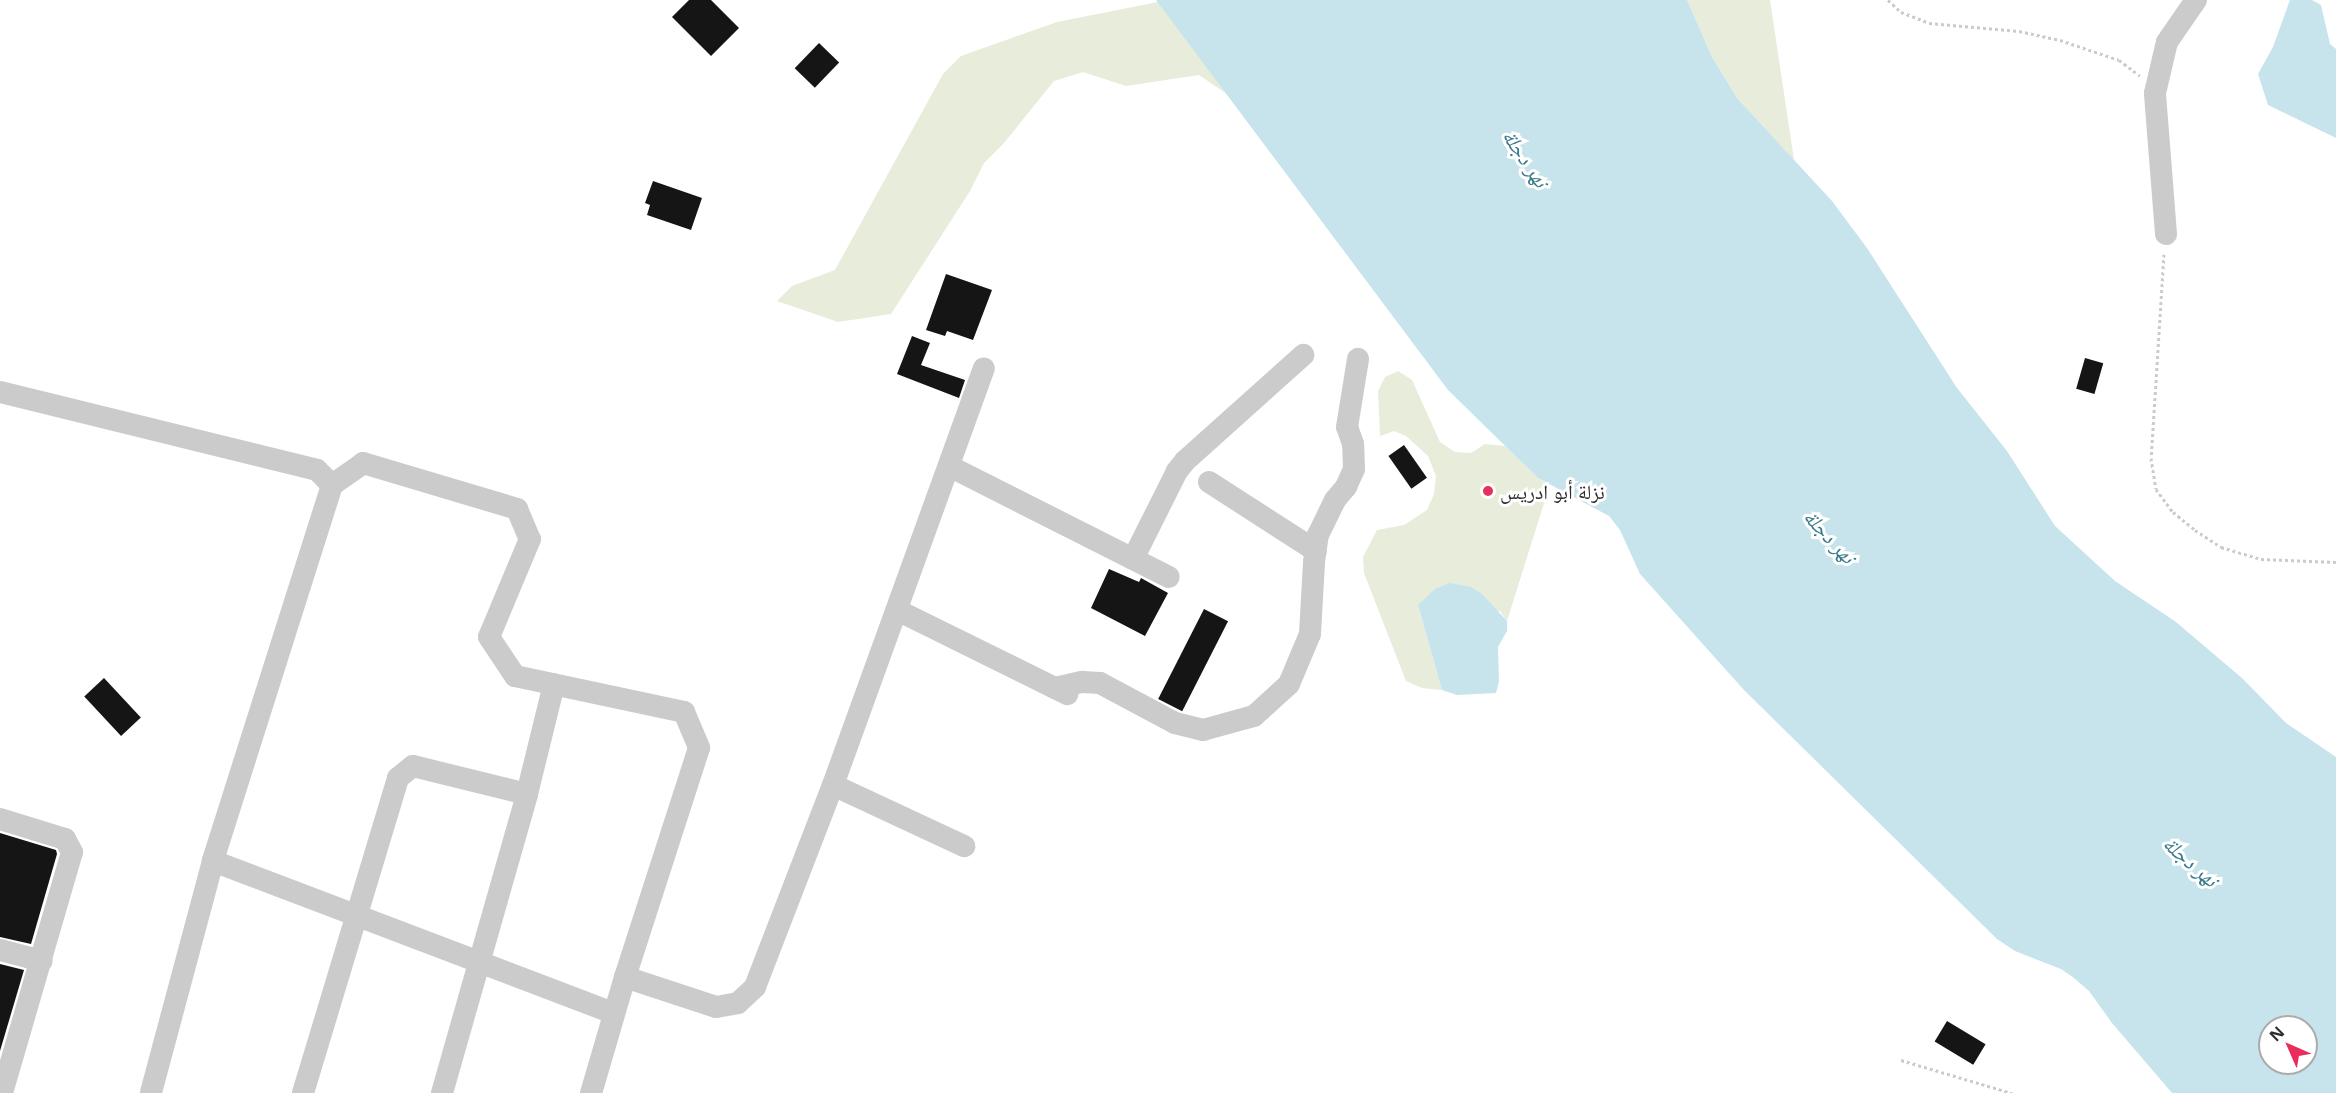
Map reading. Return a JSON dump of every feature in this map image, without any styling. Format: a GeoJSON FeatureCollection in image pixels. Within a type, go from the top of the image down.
{"type":"FeatureCollection","features":[{"type":"Feature","properties":{"kind":"street"},"geometry":{"type":"LineString","coordinates":[[2166,234],[2155,93],[2167,42],[2196,0]]}},
{"type":"Feature","properties":{"kind":"street"},"geometry":{"type":"LineString","coordinates":[[1133,559],[1177,471],[1185,461],[1303,355]]}},
{"type":"Feature","properties":{"kind":"street"},"geometry":{"type":"LineString","coordinates":[[1054,688],[1082,682],[1100,683],[1175,723],[1203,730],[1254,716],[1289,684],[1310,634],[1318,535],[1354,469],[1353,444],[1347,427],[1358,359]]}},
{"type":"Feature","properties":{"kind":"street"},"geometry":{"type":"LineString","coordinates":[[625,977],[716,1007],[727,1006],[748,996],[755,987],[833,785],[984,369]]}},
{"type":"Feature","properties":{"kind":"street"},"geometry":{"type":"LineString","coordinates":[[0,392],[317,470],[332,485]]}},
{"type":"Feature","properties":{"kind":"street"},"geometry":{"type":"LineString","coordinates":[[151,1093],[213,861],[332,485],[363,463],[517,509],[530,539],[489,637],[515,676],[684,712],[699,748],[613,1013],[591,1093]]}},
{"type":"Feature","properties":{"kind":"street"},"geometry":{"type":"LineString","coordinates":[[949,466],[1169,577]]}},
{"type":"Feature","properties":{"kind":"street"},"geometry":{"type":"LineString","coordinates":[[1209,482],[1316,551]]}},
{"type":"Feature","properties":{"kind":"street"},"geometry":{"type":"LineString","coordinates":[[897,610],[1076,698]]}},
{"type":"Feature","properties":{"kind":"street"},"geometry":{"type":"LineString","coordinates":[[442,1093],[527,794],[554,684]]}},
{"type":"Feature","properties":{"kind":"street"},"geometry":{"type":"LineString","coordinates":[[303,1093],[398,778],[413,766],[527,794]]}},
{"type":"Feature","properties":{"kind":"street"},"geometry":{"type":"LineString","coordinates":[[833,785],[964,846]]}},
{"type":"Feature","properties":{"kind":"street"},"geometry":{"type":"LineString","coordinates":[[0,819],[65,840],[72,852],[42,962],[2,1093]]}},
{"type":"Feature","properties":{"kind":"street"},"geometry":{"type":"LineString","coordinates":[[213,861],[613,1013]]}},
{"type":"Feature","properties":{"kind":"street"},"geometry":{"type":"LineString","coordinates":[[0,950],[42,962]]}},
{"type":"Feature","properties":{"kind":"path"},"geometry":{"type":"LineString","coordinates":[[1888,0],[1901,12],[1929,23],[2019,32],[2060,40],[2119,60],[2137,73],[2155,93]]}},
{"type":"Feature","properties":{"kind":"path"},"geometry":{"type":"LineString","coordinates":[[2166,234],[2151,458],[2156,489],[2173,512],[2221,548],[2261,559],[2336,562]]}},
{"type":"Feature","properties":{"kind":"path"},"geometry":{"type":"LineString","coordinates":[[1901,1060],[2012,1093]]}},
{"type":"Feature","properties":{"kind":"green space"},"geometry":{"type":"Polygon","coordinates":[[[1687,0],[1770,0],[1794,160],[1737,98],[1712,57],[1687,0]]]}},
{"type":"Feature","properties":{"kind":"green space"},"geometry":{"type":"Polygon","coordinates":[[[1158,2],[1230,96],[1199,75],[1126,86],[1083,72],[1054,81],[1004,143],[984,163],[970,191],[891,314],[838,322],[777,301],[792,286],[835,270],[943,74],[961,56],[1057,22],[1158,2]]]}},
{"type":"Feature","properties":{"kind":"green space"},"geometry":{"type":"Polygon","coordinates":[[[1398,371],[1412,380],[1440,442],[1455,452],[1471,453],[1485,444],[1505,446],[1546,483],[1545,500],[1507,621],[1500,611],[1418,605],[1442,690],[1422,688],[1406,681],[1364,573],[1363,557],[1377,530],[1404,525],[1427,510],[1434,494],[1436,476],[1428,456],[1406,436],[1394,431],[1380,436],[1378,391],[1385,377],[1398,371]]]}},
{"type":"Feature","properties":{"kind":"water","name":"نهر دجلة"},"geometry":{"type":"Polygon","coordinates":[[[1156,0],[1687,0],[1712,57],[1737,98],[1832,201],[1867,248],[1957,388],[2007,451],[2055,526],[2115,581],[2176,622],[2242,678],[2286,723],[2336,757],[2336,1093],[2172,1093],[2112,1023],[2089,991],[2061,969],[2015,951],[1997,939],[1744,690],[1640,574],[1620,530],[1609,516],[1538,478],[1448,390],[1156,0]]]}},
{"type":"Feature","properties":{"kind":"water"},"geometry":{"type":"Polygon","coordinates":[[[2290,0],[2312,0],[2321,5],[2330,44],[2336,49],[2336,138],[2268,105],[2258,74],[2273,47],[2290,0]]]}},
{"type":"Feature","properties":{"kind":"water"},"geometry":{"type":"Polygon","coordinates":[[[1450,583],[1471,587],[1483,595],[1507,621],[1507,631],[1498,647],[1499,681],[1496,693],[1457,695],[1442,690],[1418,605],[1435,589],[1450,583]]]}},
{"type":"Feature","properties":{"kind":"building"},"geometry":{"type":"Polygon","coordinates":[[[689,0],[711,0],[739,28],[711,56],[672,17],[689,0]]]}},
{"type":"Feature","properties":{"kind":"building"},"geometry":{"type":"Polygon","coordinates":[[[819,43],[839,62],[815,88],[795,68],[819,43]]]}},
{"type":"Feature","properties":{"kind":"building"},"geometry":{"type":"Polygon","coordinates":[[[653,181],[702,198],[691,230],[647,215],[650,205],[645,203],[653,181]]]}},
{"type":"Feature","properties":{"kind":"building"},"geometry":{"type":"Polygon","coordinates":[[[946,274],[992,290],[973,340],[947,331],[945,336],[926,330],[946,274]]]}},
{"type":"Feature","properties":{"kind":"building"},"geometry":{"type":"Polygon","coordinates":[[[912,336],[930,343],[921,365],[965,380],[959,398],[897,374],[912,336]]]}},
{"type":"Feature","properties":{"kind":"building"},"geometry":{"type":"Polygon","coordinates":[[[2085,358],[2103,363],[2094,394],[2076,389],[2085,358]]]}},
{"type":"Feature","properties":{"kind":"building"},"geometry":{"type":"Polygon","coordinates":[[[1404,445],[1427,478],[1411,489],[1388,456],[1404,445]]]}},
{"type":"Feature","properties":{"kind":"building"},"geometry":{"type":"Polygon","coordinates":[[[1109,569],[1139,582],[1141,578],[1168,593],[1145,636],[1091,608],[1109,569]]]}},
{"type":"Feature","properties":{"kind":"building"},"geometry":{"type":"Polygon","coordinates":[[[1204,609],[1228,621],[1182,711],[1158,699],[1204,609]]]}},
{"type":"Feature","properties":{"kind":"building"},"geometry":{"type":"Polygon","coordinates":[[[104,678],[141,717],[121,736],[84,696],[104,678]]]}},
{"type":"Feature","properties":{"kind":"building"},"geometry":{"type":"Polygon","coordinates":[[[0,833],[56,850],[57,854],[31,944],[0,937],[0,833]]]}},
{"type":"Feature","properties":{"kind":"building"},"geometry":{"type":"Polygon","coordinates":[[[0,964],[24,970],[0,1051],[0,964]]]}},
{"type":"Feature","properties":{"kind":"building"},"geometry":{"type":"Polygon","coordinates":[[[1947,1021],[1986,1044],[1973,1065],[1935,1042],[1947,1021]]]}},
{"type":"Feature","properties":{"kind":"place","name":"نزلة أبو ادريس"},"geometry":{"type":"Point","coordinates":[1488,491]}}]}
